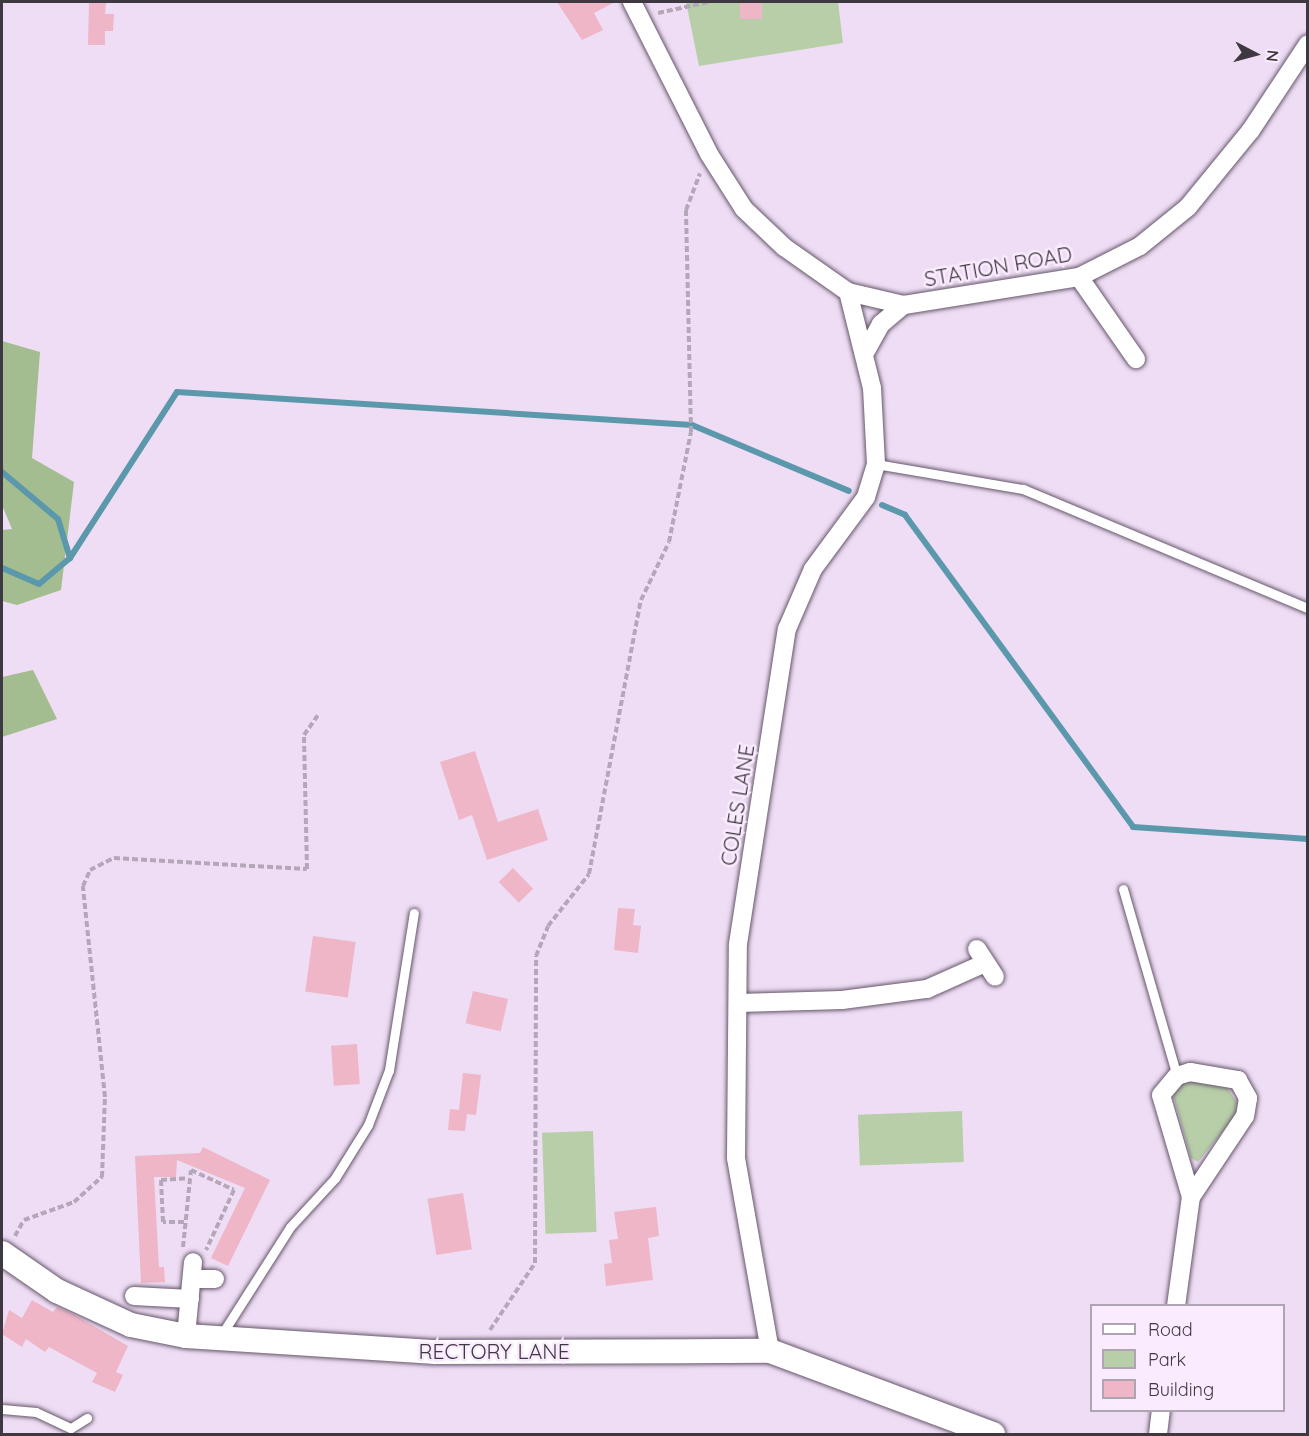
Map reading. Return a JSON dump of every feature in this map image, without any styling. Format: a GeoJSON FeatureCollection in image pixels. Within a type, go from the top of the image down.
{"type":"FeatureCollection","features":[{"type":"Feature","properties":{"kind":"street"},"geometry":{"type":"LineString","coordinates":[[636,8],[709,154],[744,209],[784,247],[848,292]]}},
{"type":"Feature","properties":{"kind":"street","name":"STATION ROAD"},"geometry":{"type":"LineString","coordinates":[[848,292],[904,305],[1079,277],[1140,246],[1188,207],[1251,130],[1308,44]]}},
{"type":"Feature","properties":{"kind":"street"},"geometry":{"type":"LineString","coordinates":[[1079,277],[1136,359]]}},
{"type":"Feature","properties":{"kind":"street","name":"COLES LANE"},"geometry":{"type":"LineString","coordinates":[[770,1351],[736,1158],[738,944],[787,629],[813,568],[866,497],[876,464],[866,351],[848,292]]}},
{"type":"Feature","properties":{"kind":"street"},"geometry":{"type":"LineString","coordinates":[[866,351],[881,324],[904,305]]}},
{"type":"Feature","properties":{"kind":"street"},"geometry":{"type":"LineString","coordinates":[[739,1003],[842,1000],[927,989],[986,963]]}},
{"type":"Feature","properties":{"kind":"street"},"geometry":{"type":"LineString","coordinates":[[1176,1304],[1191,1197],[1161,1095],[1177,1077],[1190,1072],[1238,1080],[1248,1098],[1245,1116],[1191,1197]]}},
{"type":"Feature","properties":{"kind":"street","name":"RECTORY LANE"},"geometry":{"type":"LineString","coordinates":[[2,1253],[57,1291],[131,1325],[186,1336],[330,1349],[770,1351],[993,1434]]}},
{"type":"Feature","properties":{"kind":"street"},"geometry":{"type":"LineString","coordinates":[[186,1336],[192,1270],[215,1279]]}},
{"type":"Feature","properties":{"kind":"street"},"geometry":{"type":"LineString","coordinates":[[134,1296],[190,1299]]}},
{"type":"Feature","properties":{"kind":"street"},"geometry":{"type":"LineString","coordinates":[[1158,1434],[1161,1412]]}},
{"type":"Feature","properties":{"kind":"lane"},"geometry":{"type":"LineString","coordinates":[[876,464],[1023,489],[1308,608]]}},
{"type":"Feature","properties":{"kind":"lane"},"geometry":{"type":"LineString","coordinates":[[1123,889],[1177,1077]]}},
{"type":"Feature","properties":{"kind":"lane"},"geometry":{"type":"LineString","coordinates":[[220,1338],[290,1227],[335,1178],[368,1125],[389,1070],[414,913]]}},
{"type":"Feature","properties":{"kind":"lane"},"geometry":{"type":"LineString","coordinates":[[2,1409],[36,1412],[71,1428],[87,1418]]}},
{"type":"Feature","properties":{"kind":"path"},"geometry":{"type":"LineString","coordinates":[[636,8],[709,2]]}},
{"type":"Feature","properties":{"kind":"path"},"geometry":{"type":"LineString","coordinates":[[477,1351],[535,1263],[536,956],[549,926],[589,874],[641,600],[669,542],[691,432],[686,210],[709,154]]}},
{"type":"Feature","properties":{"kind":"path"},"geometry":{"type":"LineString","coordinates":[[2,1253],[24,1220],[74,1202],[102,1177],[105,1097],[83,886],[90,870],[114,858],[307,869],[304,735],[318,715]]}},
{"type":"Feature","properties":{"kind":"path"},"geometry":{"type":"LineString","coordinates":[[192,1170],[234,1190],[204,1254],[183,1253],[184,1222],[187,1178],[192,1170]]}},
{"type":"Feature","properties":{"kind":"path"},"geometry":{"type":"LineString","coordinates":[[184,1222],[163,1222],[161,1180],[187,1178]]}},
{"type":"Feature","properties":{"kind":"green space"},"geometry":{"type":"Polygon","coordinates":[[[686,2],[838,2],[843,43],[699,66],[686,2]]]}},
{"type":"Feature","properties":{"kind":"green space"},"geometry":{"type":"Polygon","coordinates":[[[2,341],[40,352],[32,458],[74,482],[61,590],[17,605],[2,601],[2,530],[12,529],[2,505],[2,341]]]}},
{"type":"Feature","properties":{"kind":"green space"},"geometry":{"type":"Polygon","coordinates":[[[33,670],[57,719],[2,737],[2,677],[33,670]]]}},
{"type":"Feature","properties":{"kind":"green space"},"geometry":{"type":"Polygon","coordinates":[[[1198,1081],[1227,1087],[1237,1103],[1236,1115],[1198,1162],[1191,1158],[1173,1095],[1182,1084],[1198,1081]]]}},
{"type":"Feature","properties":{"kind":"green space"},"geometry":{"type":"Polygon","coordinates":[[[962,1111],[964,1162],[860,1166],[858,1115],[962,1111]]]}},
{"type":"Feature","properties":{"kind":"green space"},"geometry":{"type":"Polygon","coordinates":[[[593,1131],[597,1232],[546,1234],[542,1133],[593,1131]]]}},
{"type":"Feature","properties":{"kind":"building"},"geometry":{"type":"Polygon","coordinates":[[[89,2],[106,2],[105,14],[114,14],[113,31],[105,31],[105,45],[88,45],[89,2]]]}},
{"type":"Feature","properties":{"kind":"building"},"geometry":{"type":"Polygon","coordinates":[[[557,2],[615,2],[594,13],[603,30],[582,40],[557,2]]]}},
{"type":"Feature","properties":{"kind":"building"},"geometry":{"type":"Polygon","coordinates":[[[740,2],[762,2],[762,19],[740,19],[740,2]]]}},
{"type":"Feature","properties":{"kind":"building"},"geometry":{"type":"Polygon","coordinates":[[[475,751],[498,822],[538,809],[548,840],[487,860],[472,815],[459,820],[440,762],[475,751]]]}},
{"type":"Feature","properties":{"kind":"building"},"geometry":{"type":"Polygon","coordinates":[[[513,868],[533,889],[519,903],[499,882],[513,868]]]}},
{"type":"Feature","properties":{"kind":"building"},"geometry":{"type":"Polygon","coordinates":[[[618,908],[635,909],[633,925],[641,926],[638,953],[614,950],[618,908]]]}},
{"type":"Feature","properties":{"kind":"building"},"geometry":{"type":"Polygon","coordinates":[[[313,936],[356,942],[348,997],[305,991],[313,936]]]}},
{"type":"Feature","properties":{"kind":"building"},"geometry":{"type":"Polygon","coordinates":[[[473,991],[508,999],[501,1031],[466,1023],[473,991]]]}},
{"type":"Feature","properties":{"kind":"building"},"geometry":{"type":"Polygon","coordinates":[[[357,1044],[360,1084],[334,1086],[331,1046],[357,1044]]]}},
{"type":"Feature","properties":{"kind":"building"},"geometry":{"type":"Polygon","coordinates":[[[463,1073],[481,1075],[476,1115],[467,1114],[465,1131],[448,1130],[450,1109],[459,1110],[463,1073]]]}},
{"type":"Feature","properties":{"kind":"building"},"geometry":{"type":"Polygon","coordinates":[[[203,1147],[270,1180],[228,1266],[211,1258],[245,1188],[177,1160],[176,1177],[154,1177],[159,1267],[164,1267],[165,1282],[141,1283],[135,1156],[200,1153],[203,1147]]]}},
{"type":"Feature","properties":{"kind":"building"},"geometry":{"type":"Polygon","coordinates":[[[463,1193],[472,1249],[436,1255],[427,1199],[463,1193]]]}},
{"type":"Feature","properties":{"kind":"building"},"geometry":{"type":"Polygon","coordinates":[[[656,1207],[659,1236],[648,1238],[653,1280],[606,1286],[604,1264],[612,1263],[609,1240],[618,1239],[614,1212],[656,1207]]]}},
{"type":"Feature","properties":{"kind":"building"},"geometry":{"type":"Polygon","coordinates":[[[32,1300],[53,1312],[57,1307],[71,1313],[128,1346],[116,1372],[123,1375],[115,1392],[92,1382],[97,1373],[49,1347],[45,1352],[26,1339],[22,1347],[2,1334],[9,1310],[22,1318],[32,1300]]]}},
{"type":"Feature","properties":{"kind":"waterway"},"geometry":{"type":"LineString","coordinates":[[70,558],[177,392],[692,425],[849,491]]}},
{"type":"Feature","properties":{"kind":"waterway"},"geometry":{"type":"LineString","coordinates":[[2,472],[58,519],[70,558],[39,584],[2,568]]}},
{"type":"Feature","properties":{"kind":"waterway"},"geometry":{"type":"LineString","coordinates":[[882,505],[905,515],[1133,827],[1308,839]]}}]}
